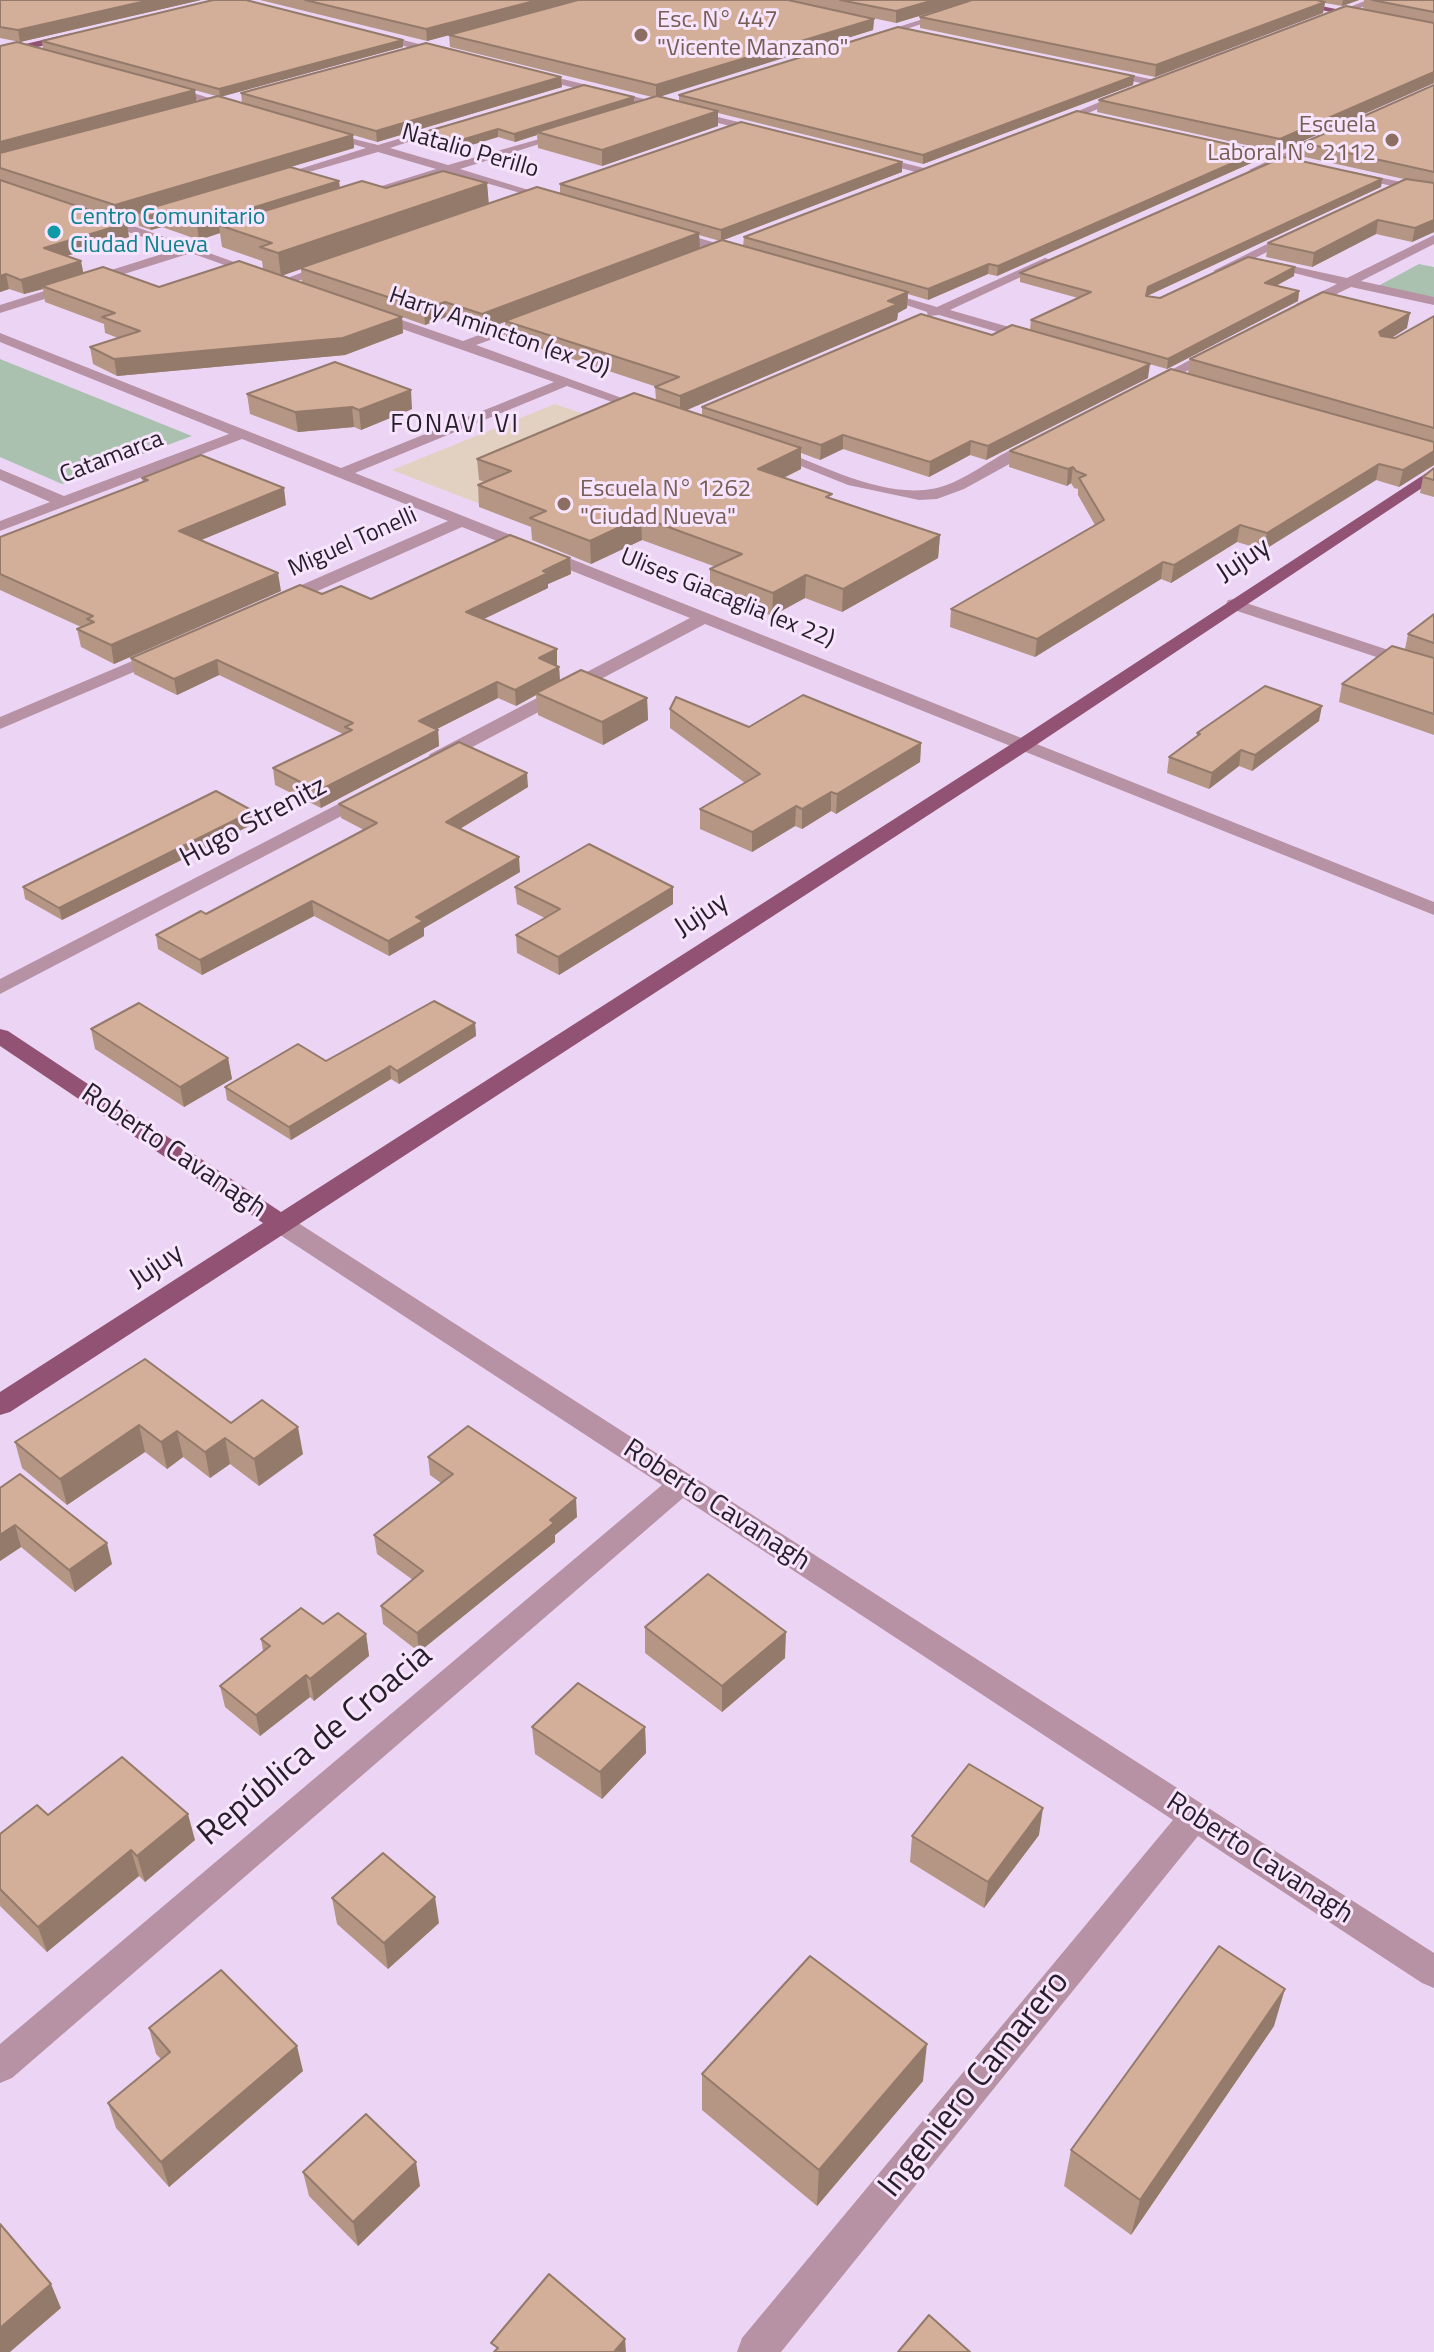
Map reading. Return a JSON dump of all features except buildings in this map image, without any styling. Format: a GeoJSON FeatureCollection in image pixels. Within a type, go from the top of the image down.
{"type":"FeatureCollection","features":[{"type":"Feature","properties":{"kind":"main road"},"geometry":{"type":"LineString","coordinates":[[1277,0],[1373,17]]}},
{"type":"Feature","properties":{"kind":"main road"},"geometry":{"type":"LineString","coordinates":[[1,47],[78,31],[20,48]]}},
{"type":"Feature","properties":{"kind":"main road","name":"Jujuy"},"geometry":{"type":"LineString","coordinates":[[0,1405],[1023,745],[1434,473]]}},
{"type":"Feature","properties":{"kind":"main road","name":"Roberto Cavanagh"},"geometry":{"type":"LineString","coordinates":[[0,1036],[280,1223]]}},
{"type":"Feature","properties":{"kind":"street"},"geometry":{"type":"LineString","coordinates":[[851,43],[991,0]]}},
{"type":"Feature","properties":{"kind":"street"},"geometry":{"type":"LineString","coordinates":[[1314,23],[1375,0]]}},
{"type":"Feature","properties":{"kind":"street"},"geometry":{"type":"LineString","coordinates":[[868,23],[927,35]]}},
{"type":"Feature","properties":{"kind":"street"},"geometry":{"type":"LineString","coordinates":[[366,33],[454,56]]}},
{"type":"Feature","properties":{"kind":"street"},"geometry":{"type":"LineString","coordinates":[[395,56],[454,40]]}},
{"type":"Feature","properties":{"kind":"street"},"geometry":{"type":"LineString","coordinates":[[1,47],[20,48],[50,57]]}},
{"type":"Feature","properties":{"kind":"street"},"geometry":{"type":"LineString","coordinates":[[515,70],[778,135]]}},
{"type":"Feature","properties":{"kind":"street"},"geometry":{"type":"LineString","coordinates":[[1094,70],[1155,83]]}},
{"type":"Feature","properties":{"kind":"street"},"geometry":{"type":"LineString","coordinates":[[1036,130],[1169,77]]}},
{"type":"Feature","properties":{"kind":"street"},"geometry":{"type":"LineString","coordinates":[[143,82],[249,111]]}},
{"type":"Feature","properties":{"kind":"street"},"geometry":{"type":"LineString","coordinates":[[553,96],[582,87]]}},
{"type":"Feature","properties":{"kind":"street"},"geometry":{"type":"LineString","coordinates":[[191,111],[249,95]]}},
{"type":"Feature","properties":{"kind":"street"},"geometry":{"type":"LineString","coordinates":[[625,114],[685,95]]}},
{"type":"Feature","properties":{"kind":"street"},"geometry":{"type":"LineString","coordinates":[[1077,114],[1093,118]]}},
{"type":"Feature","properties":{"kind":"street"},"geometry":{"type":"LineString","coordinates":[[256,185],[465,122]]}},
{"type":"Feature","properties":{"kind":"street"},"geometry":{"type":"LineString","coordinates":[[711,136],[739,126]]}},
{"type":"Feature","properties":{"kind":"street"},"geometry":{"type":"LineString","coordinates":[[1237,178],[1350,127]]}},
{"type":"Feature","properties":{"kind":"street","name":"Natalio Perillo"},"geometry":{"type":"LineString","coordinates":[[306,128],[566,203]]}},
{"type":"Feature","properties":{"kind":"street"},"geometry":{"type":"LineString","coordinates":[[357,197],[581,128]]}},
{"type":"Feature","properties":{"kind":"street"},"geometry":{"type":"LineString","coordinates":[[1264,155],[1295,162]]}},
{"type":"Feature","properties":{"kind":"street"},"geometry":{"type":"LineString","coordinates":[[865,157],[924,171]]}},
{"type":"Feature","properties":{"kind":"street"},"geometry":{"type":"LineString","coordinates":[[896,182],[938,166]]}},
{"type":"Feature","properties":{"kind":"street"},"geometry":{"type":"LineString","coordinates":[[1340,172],[1434,192]]}},
{"type":"Feature","properties":{"kind":"street"},"geometry":{"type":"LineString","coordinates":[[508,205],[566,185]]}},
{"type":"Feature","properties":{"kind":"street"},"geometry":{"type":"LineString","coordinates":[[1387,192],[1401,185]]}},
{"type":"Feature","properties":{"kind":"street"},"geometry":{"type":"LineString","coordinates":[[91,215],[297,287]]}},
{"type":"Feature","properties":{"kind":"street"},"geometry":{"type":"LineString","coordinates":[[120,225],[135,221]]}},
{"type":"Feature","properties":{"kind":"street"},"geometry":{"type":"LineString","coordinates":[[1206,278],[1316,225]]}},
{"type":"Feature","properties":{"kind":"street"},"geometry":{"type":"LineString","coordinates":[[652,228],[754,258]]}},
{"type":"Feature","properties":{"kind":"street"},"geometry":{"type":"LineString","coordinates":[[1293,312],[1434,239]]}},
{"type":"Feature","properties":{"kind":"street"},"geometry":{"type":"LineString","coordinates":[[694,259],[737,243]]}},
{"type":"Feature","properties":{"kind":"street"},"geometry":{"type":"LineString","coordinates":[[0,309],[207,245]]}},
{"type":"Feature","properties":{"kind":"street"},"geometry":{"type":"LineString","coordinates":[[924,317],[1066,254]]}},
{"type":"Feature","properties":{"kind":"street"},"geometry":{"type":"LineString","coordinates":[[1245,259],[1434,301]]}},
{"type":"Feature","properties":{"kind":"street"},"geometry":{"type":"LineString","coordinates":[[283,282],[343,262]]}},
{"type":"Feature","properties":{"kind":"street"},"geometry":{"type":"LineString","coordinates":[[861,289],[1044,342]]}},
{"type":"Feature","properties":{"kind":"street","name":"Harry Amincton (ex 20)"},"geometry":{"type":"LineString","coordinates":[[353,307],[667,416]]}},
{"type":"Feature","properties":{"kind":"street"},"geometry":{"type":"LineString","coordinates":[[462,346],[549,314]]}},
{"type":"Feature","properties":{"kind":"street","name":"Ulises Giacaglia (ex 22)"},"geometry":{"type":"LineString","coordinates":[[0,337],[1434,909]]}},
{"type":"Feature","properties":{"kind":"street"},"geometry":{"type":"LineString","coordinates":[[1139,391],[1237,341]]}},
{"type":"Feature","properties":{"kind":"street"},"geometry":{"type":"LineString","coordinates":[[1151,372],[1181,381]]}},
{"type":"Feature","properties":{"kind":"street"},"geometry":{"type":"LineString","coordinates":[[342,473],[565,382]]}},
{"type":"Feature","properties":{"kind":"street"},"geometry":{"type":"LineString","coordinates":[[752,445],[895,493],[940,494],[1057,433]]}},
{"type":"Feature","properties":{"kind":"street","name":"Catamarca"},"geometry":{"type":"LineString","coordinates":[[0,526],[242,434]]}},
{"type":"Feature","properties":{"kind":"street"},"geometry":{"type":"LineString","coordinates":[[0,474],[64,502]]}},
{"type":"Feature","properties":{"kind":"street","name":"Miguel Tonelli"},"geometry":{"type":"LineString","coordinates":[[260,610],[462,521]]}},
{"type":"Feature","properties":{"kind":"street"},"geometry":{"type":"LineString","coordinates":[[1234,604],[1434,671]]}},
{"type":"Feature","properties":{"kind":"street"},"geometry":{"type":"LineString","coordinates":[[422,766],[704,618]]}},
{"type":"Feature","properties":{"kind":"street"},"geometry":{"type":"LineString","coordinates":[[0,724],[173,648]]}},
{"type":"Feature","properties":{"kind":"street","name":"Hugo Strenitz"},"geometry":{"type":"LineString","coordinates":[[0,988],[380,788]]}},
{"type":"Feature","properties":{"kind":"street","name":"Roberto Cavanagh"},"geometry":{"type":"LineString","coordinates":[[280,1223],[1434,1972]]}},
{"type":"Feature","properties":{"kind":"street","name":"República de Croacia"},"geometry":{"type":"LineString","coordinates":[[0,2066],[681,1484]]}},
{"type":"Feature","properties":{"kind":"street","name":"Ingeniero Camarero"},"geometry":{"type":"LineString","coordinates":[[756,2352],[1194,1818]]}},
{"type":"Feature","properties":{"kind":"shaded area","name":"Escuela N° 1262 \"Ciudad Nueva\""},"geometry":{"type":"Polygon","coordinates":[[[555,404],[734,465],[571,539],[392,470],[555,404]]]}},
{"type":"Feature","properties":{"kind":"green space"},"geometry":{"type":"Polygon","coordinates":[[[1419,264],[1434,267],[1434,297],[1430,299],[1378,286],[1419,264]]]}},
{"type":"Feature","properties":{"kind":"green space"},"geometry":{"type":"Polygon","coordinates":[[[0,359],[192,436],[62,484],[0,457],[0,359]]]}},
{"type":"Feature","properties":{"kind":"place","name":"Esc. N° 447 \"Vicente Manzano\""},"geometry":{"type":"Point","coordinates":[641,35]}},
{"type":"Feature","properties":{"kind":"place","name":"Escuela Laboral N° 2112"},"geometry":{"type":"Point","coordinates":[1392,140]}},
{"type":"Feature","properties":{"kind":"place","name":"Centro Comunitario Ciudad Nueva"},"geometry":{"type":"Point","coordinates":[54,232]}},
{"type":"Feature","properties":{"kind":"place","name":"Escuela N° 1262 \"Ciudad Nueva\""},"geometry":{"type":"Point","coordinates":[564,504]}},
{"type":"Feature","properties":{"kind":"district","name":"FONAVI VI"},"geometry":{"type":"Point","coordinates":[455,426]}}]}
